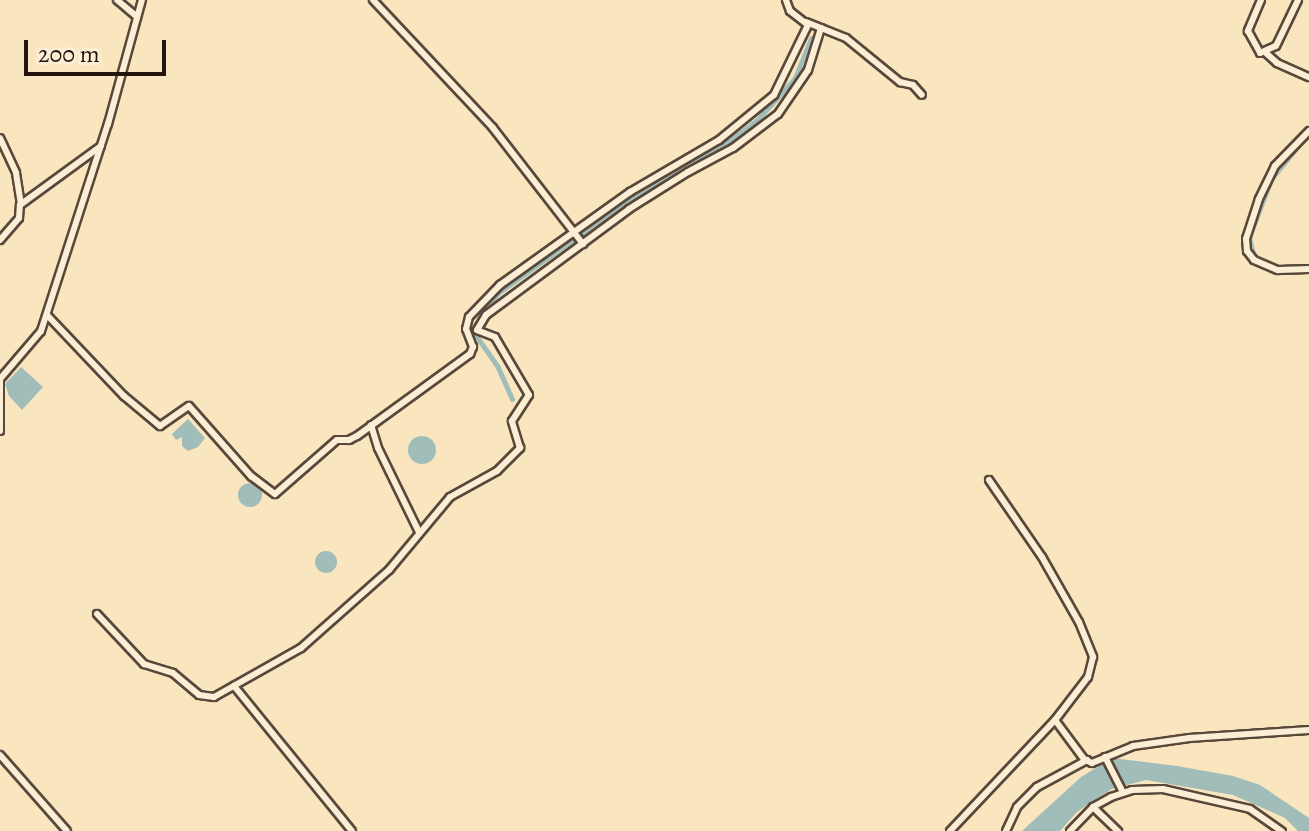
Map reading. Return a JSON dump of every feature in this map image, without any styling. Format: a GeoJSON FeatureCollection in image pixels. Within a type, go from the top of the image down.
{"type":"FeatureCollection","features":[{"type":"Feature","properties":{"kind":"street"},"geometry":{"type":"LineString","coordinates":[[117,0],[137,17]]}},
{"type":"Feature","properties":{"kind":"street"},"geometry":{"type":"LineString","coordinates":[[0,431],[0,379],[41,331],[47,315],[101,146],[142,0]]}},
{"type":"Feature","properties":{"kind":"street"},"geometry":{"type":"LineString","coordinates":[[373,0],[493,128],[583,244]]}},
{"type":"Feature","properties":{"kind":"street"},"geometry":{"type":"LineString","coordinates":[[786,0],[790,11],[806,22],[846,38],[900,82],[913,85],[922,95]]}},
{"type":"Feature","properties":{"kind":"street"},"geometry":{"type":"LineString","coordinates":[[1261,0],[1248,31],[1260,53],[1266,53],[1276,46],[1298,0]]}},
{"type":"Feature","properties":{"kind":"street"},"geometry":{"type":"LineString","coordinates":[[47,315],[124,396],[160,426],[189,406],[268,492],[275,494],[337,440],[349,440],[470,354],[473,347],[466,329],[469,317],[500,285],[572,231],[630,192],[719,140],[761,108],[785,79],[807,29],[806,22]]}},
{"type":"Feature","properties":{"kind":"street"},"geometry":{"type":"LineString","coordinates":[[97,614],[144,664],[173,673],[199,695],[214,697],[301,648],[389,570],[450,497],[497,471],[520,448],[512,421],[529,395],[495,337],[478,331],[478,325],[486,315],[583,244],[688,172],[743,142],[778,114],[808,70],[821,28]]}},
{"type":"Feature","properties":{"kind":"street"},"geometry":{"type":"LineString","coordinates":[[1266,53],[1277,63],[1309,77]]}},
{"type":"Feature","properties":{"kind":"street"},"geometry":{"type":"LineString","coordinates":[[1309,131],[1275,166],[1259,199],[1246,239],[1247,251],[1262,264],[1278,270],[1309,269]]}},
{"type":"Feature","properties":{"kind":"street"},"geometry":{"type":"LineString","coordinates":[[0,138],[16,173],[21,204],[19,218],[0,240]]}},
{"type":"Feature","properties":{"kind":"street"},"geometry":{"type":"LineString","coordinates":[[21,204],[101,146]]}},
{"type":"Feature","properties":{"kind":"street"},"geometry":{"type":"LineString","coordinates":[[371,425],[378,448],[419,532]]}},
{"type":"Feature","properties":{"kind":"street"},"geometry":{"type":"LineString","coordinates":[[950,831],[1055,720],[1088,677],[1093,657],[1079,622],[1042,557],[989,480]]}},
{"type":"Feature","properties":{"kind":"street"},"geometry":{"type":"LineString","coordinates":[[234,686],[352,831]]}},
{"type":"Feature","properties":{"kind":"street"},"geometry":{"type":"LineString","coordinates":[[1055,720],[1092,763],[1133,746],[1189,738],[1309,730]]}},
{"type":"Feature","properties":{"kind":"street"},"geometry":{"type":"LineString","coordinates":[[0,755],[67,831]]}},
{"type":"Feature","properties":{"kind":"street"},"geometry":{"type":"LineString","coordinates":[[1105,757],[1123,792]]}},
{"type":"Feature","properties":{"kind":"street"},"geometry":{"type":"LineString","coordinates":[[1006,831],[1017,807],[1037,787],[1087,760]]}},
{"type":"Feature","properties":{"kind":"street"},"geometry":{"type":"LineString","coordinates":[[1070,831],[1093,807],[1123,792],[1163,789],[1250,809],[1282,831]]}},
{"type":"Feature","properties":{"kind":"street"},"geometry":{"type":"LineString","coordinates":[[1093,807],[1118,831]]}},
{"type":"Feature","properties":{"kind":"water"},"geometry":{"type":"Polygon","coordinates":[[[21,367],[43,387],[22,410],[9,396],[5,384],[21,367]]]}},
{"type":"Feature","properties":{"kind":"water"},"geometry":{"type":"Polygon","coordinates":[[[188,419],[205,438],[198,447],[188,451],[182,446],[182,437],[176,440],[172,434],[188,419]]]}},
{"type":"Feature","properties":{"kind":"water"},"geometry":{"type":"Polygon","coordinates":[[[422,436],[432,440],[436,450],[432,460],[422,464],[412,460],[408,450],[412,440],[422,436]]]}},
{"type":"Feature","properties":{"kind":"water"},"geometry":{"type":"Polygon","coordinates":[[[250,483],[259,486],[262,495],[259,504],[250,507],[241,504],[238,495],[241,486],[250,483]]]}},
{"type":"Feature","properties":{"kind":"water"},"geometry":{"type":"Polygon","coordinates":[[[326,551],[334,554],[337,562],[334,570],[326,573],[318,570],[315,562],[318,554],[326,551]]]}},
{"type":"Feature","properties":{"kind":"water"},"geometry":{"type":"Polygon","coordinates":[[[1112,758],[1233,776],[1260,785],[1309,818],[1309,831],[1298,831],[1285,818],[1233,795],[1146,780],[1112,789],[1077,812],[1060,831],[1022,831],[1081,777],[1112,758]]]}},
{"type":"Feature","properties":{"kind":"waterway"},"geometry":{"type":"LineString","coordinates":[[512,399],[498,367],[472,330],[486,307],[498,293],[600,220],[662,178],[720,148],[757,120],[795,78],[811,38]]}},
{"type":"Feature","properties":{"kind":"waterway"},"geometry":{"type":"LineString","coordinates":[[1261,260],[1255,254],[1251,238],[1273,180],[1309,136]]}}]}
